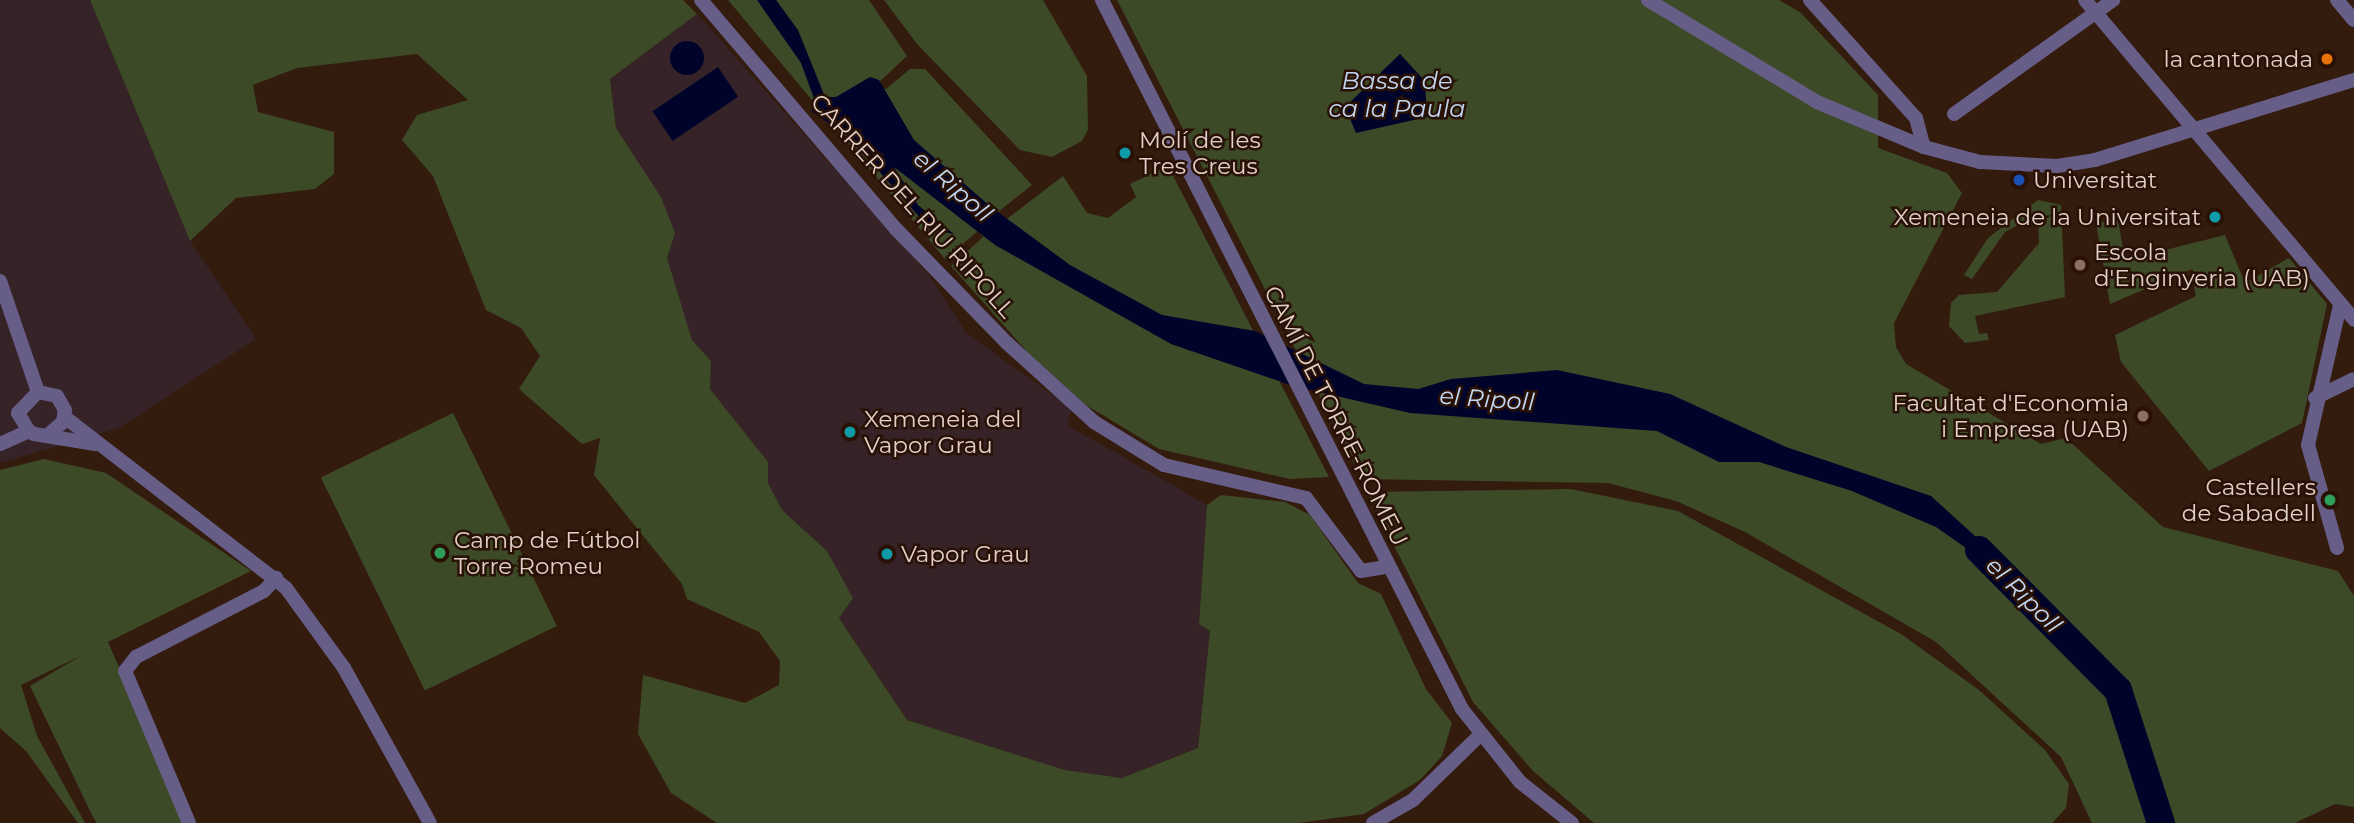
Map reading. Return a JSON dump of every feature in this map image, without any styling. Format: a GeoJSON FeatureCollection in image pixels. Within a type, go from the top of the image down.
{"type":"FeatureCollection","features":[{"type":"Feature","properties":{"kind":"street","name":"CARRER DEL RIU RIPOLL"},"geometry":{"type":"LineString","coordinates":[[702,0],[896,229],[1007,343],[1094,422],[1128,448],[1176,470],[1306,498],[1361,570],[1387,567]]}},
{"type":"Feature","properties":{"kind":"street","name":"CAMÍ DE TORRE-ROMEU"},"geometry":{"type":"LineString","coordinates":[[1102,0],[1375,544],[1480,735],[1520,782],[1572,823]]}},
{"type":"Feature","properties":{"kind":"street"},"geometry":{"type":"LineString","coordinates":[[1648,0],[1818,102],[1924,147],[1980,162],[2057,166],[2095,160],[2354,80]]}},
{"type":"Feature","properties":{"kind":"street"},"geometry":{"type":"LineString","coordinates":[[1799,0],[1845,38]]}},
{"type":"Feature","properties":{"kind":"street"},"geometry":{"type":"LineString","coordinates":[[1810,0],[1916,118],[1924,147]]}},
{"type":"Feature","properties":{"kind":"street"},"geometry":{"type":"LineString","coordinates":[[2085,0],[2354,320]]}},
{"type":"Feature","properties":{"kind":"street"},"geometry":{"type":"LineString","coordinates":[[1954,114],[2113,0]]}},
{"type":"Feature","properties":{"kind":"street"},"geometry":{"type":"LineString","coordinates":[[2337,0],[2354,20]]}},
{"type":"Feature","properties":{"kind":"street"},"geometry":{"type":"LineString","coordinates":[[0,281],[38,392]]}},
{"type":"Feature","properties":{"kind":"street"},"geometry":{"type":"LineString","coordinates":[[2337,548],[2309,461],[2315,398],[2340,305]]}},
{"type":"Feature","properties":{"kind":"street"},"geometry":{"type":"LineString","coordinates":[[2315,398],[2354,379]]}},
{"type":"Feature","properties":{"kind":"street"},"geometry":{"type":"LineString","coordinates":[[38,392],[57,396],[66,418],[276,578],[344,668],[430,823]]}},
{"type":"Feature","properties":{"kind":"street"},"geometry":{"type":"LineString","coordinates":[[29,431],[18,413],[38,392]]}},
{"type":"Feature","properties":{"kind":"street"},"geometry":{"type":"LineString","coordinates":[[48,435],[66,418]]}},
{"type":"Feature","properties":{"kind":"street"},"geometry":{"type":"LineString","coordinates":[[0,444],[29,431],[100,445]]}},
{"type":"Feature","properties":{"kind":"street"},"geometry":{"type":"LineString","coordinates":[[189,823],[125,671],[136,657],[264,591],[276,578]]}},
{"type":"Feature","properties":{"kind":"street"},"geometry":{"type":"LineString","coordinates":[[1373,823],[1413,800],[1480,735]]}},
{"type":"Feature","properties":{"kind":"shaded area"},"geometry":{"type":"Polygon","coordinates":[[[0,0],[90,0],[190,241],[256,339],[119,428],[0,463],[0,0]]]}},
{"type":"Feature","properties":{"kind":"shaded area"},"geometry":{"type":"Polygon","coordinates":[[[697,14],[929,275],[966,333],[1072,409],[1067,425],[1207,505],[1199,624],[1210,631],[1198,748],[1122,778],[1065,770],[907,720],[839,617],[827,551],[782,510],[768,483],[768,462],[710,389],[711,361],[692,340],[666,258],[661,197],[616,128],[610,79],[697,14]]]}},
{"type":"Feature","properties":{"kind":"green space"},"geometry":{"type":"Polygon","coordinates":[[[90,0],[683,0],[697,14],[610,79],[616,128],[661,197],[675,233],[667,258],[692,340],[711,361],[710,389],[768,462],[768,483],[782,510],[827,551],[853,598],[839,618],[907,720],[1065,770],[1122,778],[1198,748],[1210,631],[1199,624],[1207,505],[1221,495],[1285,502],[1310,515],[1358,583],[1381,594],[1426,689],[1452,723],[1442,756],[1420,780],[1364,814],[1299,823],[717,823],[671,793],[638,734],[643,675],[745,703],[779,685],[780,661],[759,632],[687,599],[682,584],[594,475],[600,438],[582,444],[519,389],[540,356],[521,328],[486,310],[433,176],[402,140],[417,115],[468,100],[417,54],[297,68],[253,85],[258,112],[334,132],[334,174],[315,189],[236,198],[190,241],[90,0]]]}},
{"type":"Feature","properties":{"kind":"green space"},"geometry":{"type":"Polygon","coordinates":[[[728,0],[869,0],[907,56],[874,87],[886,89],[910,69],[925,69],[1032,185],[998,212],[1003,222],[1063,176],[1087,213],[1108,218],[1136,197],[1130,184],[1168,166],[1329,477],[1290,479],[1159,449],[1086,405],[1030,355],[951,266],[983,237],[978,231],[945,259],[728,0]]]}},
{"type":"Feature","properties":{"kind":"green space"},"geometry":{"type":"Polygon","coordinates":[[[884,0],[1043,0],[1087,76],[1088,130],[1082,141],[1052,157],[1020,150],[917,44],[884,0]]]}},
{"type":"Feature","properties":{"kind":"green space"},"geometry":{"type":"Polygon","coordinates":[[[1117,0],[1779,0],[1800,12],[1878,95],[1878,148],[1947,173],[1962,193],[1894,323],[1896,347],[1906,364],[2041,444],[2066,438],[2163,527],[2338,571],[2354,596],[2354,807],[2335,804],[2295,823],[2092,823],[2061,757],[1936,642],[1745,532],[1676,501],[1608,483],[1362,479],[1117,0]]]}},
{"type":"Feature","properties":{"kind":"green space"},"geometry":{"type":"Polygon","coordinates":[[[2038,200],[2061,205],[2065,297],[1975,316],[1979,334],[1987,333],[1989,340],[1965,343],[1949,326],[1951,303],[1959,295],[1997,292],[2039,243],[2038,214],[2005,232],[1972,279],[1964,275],[1988,238],[2038,200]]]}},
{"type":"Feature","properties":{"kind":"green space"},"geometry":{"type":"Polygon","coordinates":[[[2118,220],[2125,260],[2225,235],[2245,283],[2289,258],[2327,304],[2302,423],[2209,471],[2121,362],[2115,335],[2196,296],[2194,287],[2201,283],[2192,269],[2110,304],[2096,223],[2118,220]]]}},
{"type":"Feature","properties":{"kind":"green space","name":"Camp de Fútbol Torre Romeu"},"geometry":{"type":"Polygon","coordinates":[[[453,413],[557,626],[425,690],[321,477],[453,413]]]}},
{"type":"Feature","properties":{"kind":"green space"},"geometry":{"type":"Polygon","coordinates":[[[44,459],[106,473],[251,571],[108,642],[187,823],[97,823],[93,817],[30,686],[82,655],[21,685],[37,736],[85,823],[78,823],[26,751],[0,728],[0,470],[44,459]]]}},
{"type":"Feature","properties":{"kind":"green space"},"geometry":{"type":"Polygon","coordinates":[[[1571,489],[1678,511],[1901,634],[1979,690],[2045,750],[2069,784],[2066,808],[2052,823],[1594,823],[1533,771],[1473,702],[1367,492],[1571,489]]]}},
{"type":"Feature","properties":{"kind":"water"},"geometry":{"type":"Polygon","coordinates":[[[757,0],[776,0],[798,30],[825,97],[836,97],[870,77],[879,80],[914,140],[991,207],[1070,265],[1162,315],[1255,331],[1364,384],[1418,389],[1451,379],[1557,370],[1670,394],[1786,447],[1931,496],[1975,536],[2006,576],[1936,527],[1852,491],[1759,462],[1719,462],[1657,431],[1410,413],[1293,386],[1171,344],[995,245],[894,167],[918,205],[954,234],[930,229],[848,136],[811,111],[816,104],[801,63],[757,0]]]}},
{"type":"Feature","properties":{"kind":"water"},"geometry":{"type":"Polygon","coordinates":[[[687,41],[699,46],[704,58],[699,70],[687,75],[675,70],[670,58],[675,46],[687,41]]]}},
{"type":"Feature","properties":{"kind":"water","name":"Bassa de ca la Paula"},"geometry":{"type":"Polygon","coordinates":[[[1400,54],[1425,81],[1427,117],[1356,133],[1345,107],[1400,54]]]}},
{"type":"Feature","properties":{"kind":"water"},"geometry":{"type":"Polygon","coordinates":[[[718,67],[738,97],[673,141],[653,111],[718,67]]]}},
{"type":"Feature","properties":{"kind":"waterway","name":"el Ripoll"},"geometry":{"type":"LineString","coordinates":[[1979,550],[2118,690],[2161,823]]}},
{"type":"Feature","properties":{"kind":"place","name":"la cantonada"},"geometry":{"type":"Point","coordinates":[2327,59]}},
{"type":"Feature","properties":{"kind":"place","name":"Molí de les Tres Creus"},"geometry":{"type":"Point","coordinates":[1125,153]}},
{"type":"Feature","properties":{"kind":"place","name":"Universitat"},"geometry":{"type":"Point","coordinates":[2019,180]}},
{"type":"Feature","properties":{"kind":"place","name":"Xemeneia de la Universitat"},"geometry":{"type":"Point","coordinates":[2215,217]}},
{"type":"Feature","properties":{"kind":"place","name":"Escola d'Enginyeria (UAB)"},"geometry":{"type":"Point","coordinates":[2080,265]}},
{"type":"Feature","properties":{"kind":"place","name":"Facultat d'Economia i Empresa (UAB)"},"geometry":{"type":"Point","coordinates":[2143,416]}},
{"type":"Feature","properties":{"kind":"place","name":"Xemeneia del Vapor Grau"},"geometry":{"type":"Point","coordinates":[850,432]}},
{"type":"Feature","properties":{"kind":"place","name":"Castellers de Sabadell"},"geometry":{"type":"Point","coordinates":[2330,500]}},
{"type":"Feature","properties":{"kind":"place","name":"Camp de Fútbol Torre Romeu"},"geometry":{"type":"Point","coordinates":[440,553]}},
{"type":"Feature","properties":{"kind":"place","name":"Vapor Grau"},"geometry":{"type":"Point","coordinates":[887,554]}}]}
